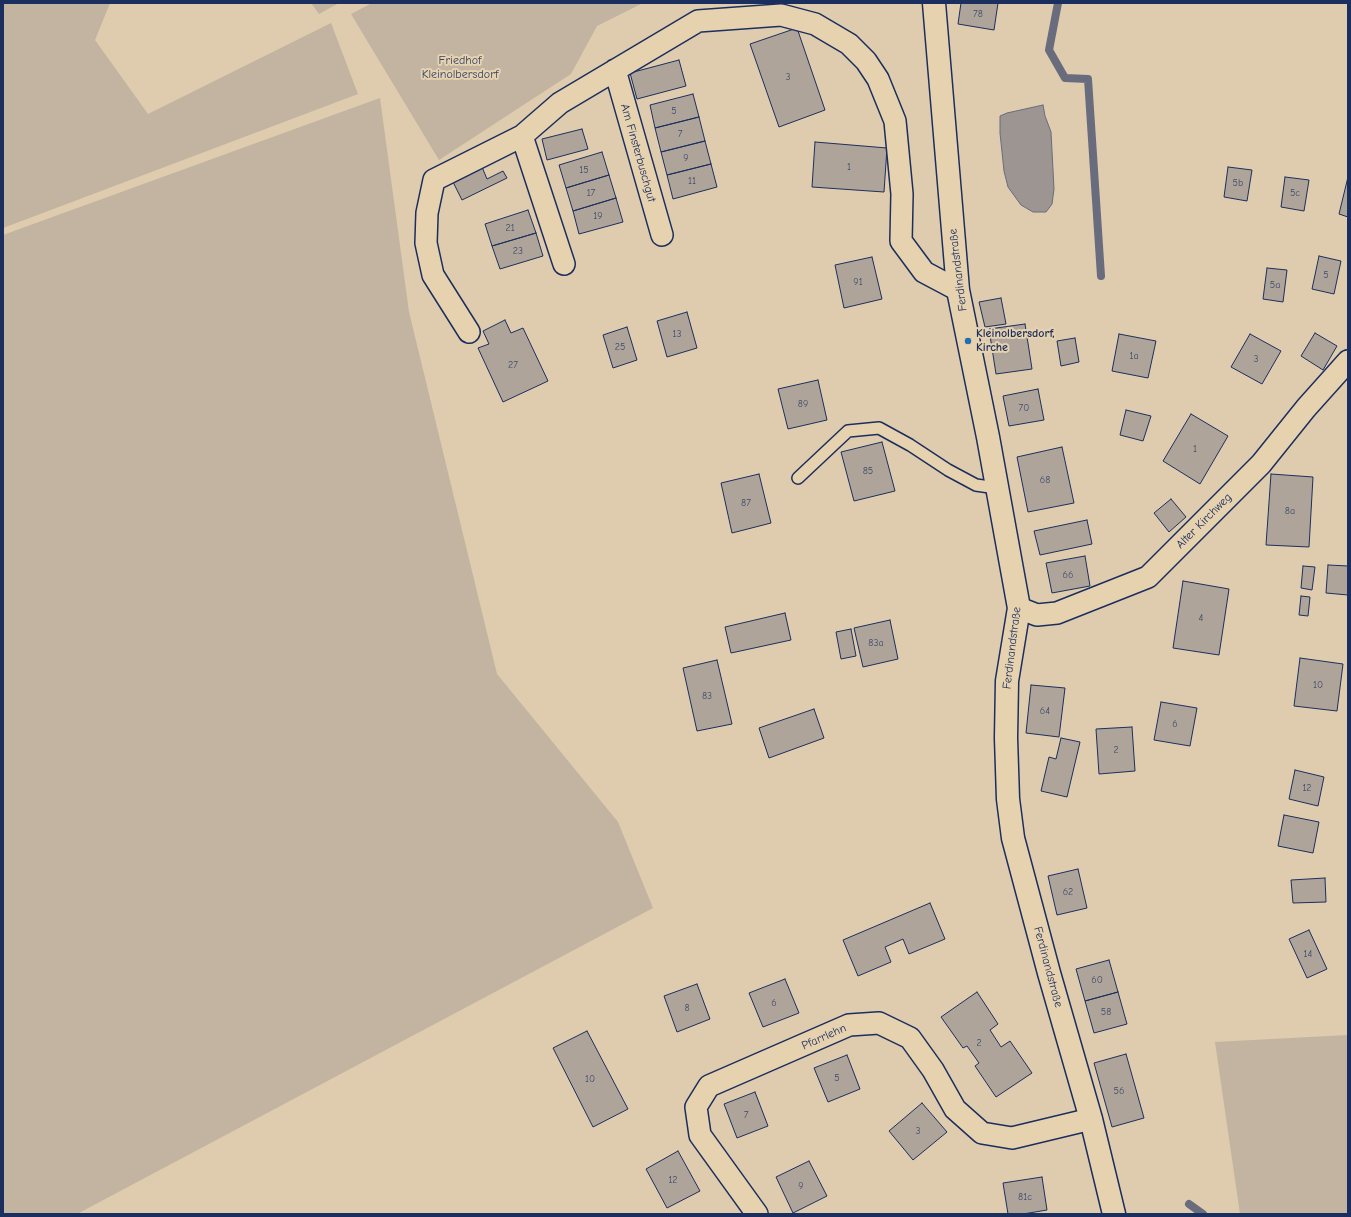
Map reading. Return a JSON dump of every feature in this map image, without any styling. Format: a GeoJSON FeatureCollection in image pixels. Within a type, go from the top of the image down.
{"type":"FeatureCollection","features":[{"type":"Feature","properties":{"kind":"street","name":"Ferdinandstraße"},"geometry":{"type":"LineString","coordinates":[[934,3],[958,290],[1019,608],[1007,681],[1006,738],[1008,799],[1012,830],[1114,1214]]}},
{"type":"Feature","properties":{"kind":"street"},"geometry":{"type":"LineString","coordinates":[[469,332],[433,275],[426,243],[427,213],[434,180],[522,136],[560,103],[698,20],[781,15],[815,24],[849,44],[866,61],[878,79],[895,121],[902,194],[901,241],[924,272],[958,290]]}},
{"type":"Feature","properties":{"kind":"street","name":"Am Finsterbuschgut"},"geometry":{"type":"LineString","coordinates":[[615,70],[662,235]]}},
{"type":"Feature","properties":{"kind":"street"},"geometry":{"type":"LineString","coordinates":[[522,136],[564,264]]}},
{"type":"Feature","properties":{"kind":"street","name":"Alter Kirchweg"},"geometry":{"type":"LineString","coordinates":[[1019,608],[1037,615],[1056,613],[1148,576],[1261,464],[1306,408],[1348,361]]}},
{"type":"Feature","properties":{"kind":"street","name":"Pfarrlehn"},"geometry":{"type":"LineString","coordinates":[[758,1214],[700,1135],[696,1107],[710,1086],[849,1025],[879,1023],[910,1038],[933,1070],[955,1109],[982,1133],[1012,1138],[1090,1119]]}},
{"type":"Feature","properties":{"kind":"lane"},"geometry":{"type":"LineString","coordinates":[[798,478],[848,431],[879,428],[910,445],[948,470],[976,485],[997,488]]}},
{"type":"Feature","properties":{"kind":"green space"},"geometry":{"type":"Polygon","coordinates":[[[3,3],[110,3],[95,40],[148,114],[331,23],[358,94],[3,228],[3,3]]]}},
{"type":"Feature","properties":{"kind":"green space"},"geometry":{"type":"Polygon","coordinates":[[[311,3],[339,3],[319,14],[311,3]]]}},
{"type":"Feature","properties":{"kind":"green space","name":"Friedhof Kleinolbersdorf"},"geometry":{"type":"Polygon","coordinates":[[[372,3],[643,3],[597,26],[571,74],[439,160],[351,14],[372,3]]]}},
{"type":"Feature","properties":{"kind":"green space"},"geometry":{"type":"Polygon","coordinates":[[[380,98],[409,312],[497,674],[618,822],[653,908],[77,1214],[3,1214],[3,235],[380,98]]]}},
{"type":"Feature","properties":{"kind":"green space"},"geometry":{"type":"Polygon","coordinates":[[[1348,1035],[1348,1214],[1240,1214],[1215,1042],[1348,1035]]]}},
{"type":"Feature","properties":{"kind":"shaded area"},"geometry":{"type":"Polygon","coordinates":[[[1043,105],[1045,116],[1051,132],[1054,189],[1052,204],[1046,212],[1033,212],[1021,205],[1008,187],[1004,171],[1000,133],[1000,116],[1043,105]]]}},
{"type":"Feature","properties":{"kind":"building"},"geometry":{"type":"Polygon","coordinates":[[[961,3],[998,3],[994,30],[958,24],[961,3]]]}},
{"type":"Feature","properties":{"kind":"building"},"geometry":{"type":"Polygon","coordinates":[[[797,28],[825,110],[779,127],[750,44],[797,28]]]}},
{"type":"Feature","properties":{"kind":"building"},"geometry":{"type":"Polygon","coordinates":[[[679,60],[686,86],[637,99],[630,73],[679,60]]]}},
{"type":"Feature","properties":{"kind":"building"},"geometry":{"type":"Polygon","coordinates":[[[693,94],[699,117],[655,128],[650,105],[693,94]]]}},
{"type":"Feature","properties":{"kind":"building"},"geometry":{"type":"Polygon","coordinates":[[[699,117],[705,141],[661,152],[655,128],[699,117]]]}},
{"type":"Feature","properties":{"kind":"building"},"geometry":{"type":"Polygon","coordinates":[[[582,129],[588,149],[547,160],[542,139],[582,129]]]}},
{"type":"Feature","properties":{"kind":"building"},"geometry":{"type":"Polygon","coordinates":[[[705,141],[711,164],[667,175],[661,152],[705,141]]]}},
{"type":"Feature","properties":{"kind":"building"},"geometry":{"type":"Polygon","coordinates":[[[815,142],[887,148],[884,192],[812,187],[815,142]]]}},
{"type":"Feature","properties":{"kind":"building"},"geometry":{"type":"Polygon","coordinates":[[[602,152],[609,175],[566,188],[559,165],[602,152]]]}},
{"type":"Feature","properties":{"kind":"building"},"geometry":{"type":"Polygon","coordinates":[[[711,164],[717,187],[673,199],[667,175],[711,164]]]}},
{"type":"Feature","properties":{"kind":"building"},"geometry":{"type":"Polygon","coordinates":[[[482,167],[487,179],[503,171],[507,178],[462,200],[453,182],[482,167]]]}},
{"type":"Feature","properties":{"kind":"building"},"geometry":{"type":"Polygon","coordinates":[[[1228,167],[1252,170],[1247,201],[1224,197],[1228,167]]]}},
{"type":"Feature","properties":{"kind":"building"},"geometry":{"type":"Polygon","coordinates":[[[609,175],[616,198],[573,211],[566,188],[609,175]]]}},
{"type":"Feature","properties":{"kind":"building"},"geometry":{"type":"Polygon","coordinates":[[[1285,177],[1309,180],[1304,211],[1281,207],[1285,177]]]}},
{"type":"Feature","properties":{"kind":"building"},"geometry":{"type":"Polygon","coordinates":[[[1348,177],[1348,217],[1339,214],[1348,177]]]}},
{"type":"Feature","properties":{"kind":"building"},"geometry":{"type":"Polygon","coordinates":[[[616,198],[623,222],[579,234],[573,211],[616,198]]]}},
{"type":"Feature","properties":{"kind":"building"},"geometry":{"type":"Polygon","coordinates":[[[528,210],[536,233],[492,246],[485,224],[528,210]]]}},
{"type":"Feature","properties":{"kind":"building"},"geometry":{"type":"Polygon","coordinates":[[[536,233],[543,256],[500,269],[492,246],[536,233]]]}},
{"type":"Feature","properties":{"kind":"building"},"geometry":{"type":"Polygon","coordinates":[[[1319,256],[1341,261],[1334,294],[1312,289],[1319,256]]]}},
{"type":"Feature","properties":{"kind":"building"},"geometry":{"type":"Polygon","coordinates":[[[872,257],[882,299],[844,308],[835,265],[872,257]]]}},
{"type":"Feature","properties":{"kind":"building"},"geometry":{"type":"Polygon","coordinates":[[[1267,268],[1287,270],[1283,302],[1263,299],[1267,268]]]}},
{"type":"Feature","properties":{"kind":"building"},"geometry":{"type":"Polygon","coordinates":[[[1001,298],[1006,324],[985,327],[979,302],[1001,298]]]}},
{"type":"Feature","properties":{"kind":"building"},"geometry":{"type":"Polygon","coordinates":[[[687,312],[697,348],[667,357],[657,321],[687,312]]]}},
{"type":"Feature","properties":{"kind":"building"},"geometry":{"type":"Polygon","coordinates":[[[505,320],[511,333],[523,328],[548,381],[503,402],[478,348],[489,344],[483,331],[505,320]]]}},
{"type":"Feature","properties":{"kind":"building"},"geometry":{"type":"Polygon","coordinates":[[[1025,324],[1032,369],[996,374],[989,329],[1025,324]]]}},
{"type":"Feature","properties":{"kind":"building"},"geometry":{"type":"Polygon","coordinates":[[[627,327],[637,360],[613,368],[603,335],[627,327]]]}},
{"type":"Feature","properties":{"kind":"building"},"geometry":{"type":"Polygon","coordinates":[[[1315,333],[1337,346],[1323,370],[1301,356],[1315,333]]]}},
{"type":"Feature","properties":{"kind":"building"},"geometry":{"type":"Polygon","coordinates":[[[1119,334],[1156,341],[1148,378],[1112,371],[1119,334]]]}},
{"type":"Feature","properties":{"kind":"building"},"geometry":{"type":"Polygon","coordinates":[[[1250,334],[1281,351],[1262,384],[1231,367],[1250,334]]]}},
{"type":"Feature","properties":{"kind":"building"},"geometry":{"type":"Polygon","coordinates":[[[1075,338],[1079,362],[1061,366],[1057,341],[1075,338]]]}},
{"type":"Feature","properties":{"kind":"building"},"geometry":{"type":"Polygon","coordinates":[[[818,380],[827,420],[788,429],[778,389],[818,380]]]}},
{"type":"Feature","properties":{"kind":"building"},"geometry":{"type":"Polygon","coordinates":[[[1038,389],[1044,420],[1009,426],[1003,396],[1038,389]]]}},
{"type":"Feature","properties":{"kind":"building"},"geometry":{"type":"Polygon","coordinates":[[[1126,410],[1151,416],[1143,441],[1120,435],[1126,410]]]}},
{"type":"Feature","properties":{"kind":"building"},"geometry":{"type":"Polygon","coordinates":[[[1191,414],[1228,436],[1200,484],[1163,461],[1191,414]]]}},
{"type":"Feature","properties":{"kind":"building"},"geometry":{"type":"Polygon","coordinates":[[[882,442],[895,491],[854,501],[841,452],[882,442]]]}},
{"type":"Feature","properties":{"kind":"building"},"geometry":{"type":"Polygon","coordinates":[[[1062,447],[1074,503],[1028,512],[1017,457],[1062,447]]]}},
{"type":"Feature","properties":{"kind":"building"},"geometry":{"type":"Polygon","coordinates":[[[759,474],[771,523],[732,533],[721,483],[759,474]]]}},
{"type":"Feature","properties":{"kind":"building"},"geometry":{"type":"Polygon","coordinates":[[[1271,474],[1313,477],[1309,547],[1266,545],[1271,474]]]}},
{"type":"Feature","properties":{"kind":"building"},"geometry":{"type":"Polygon","coordinates":[[[1171,499],[1186,517],[1169,532],[1154,513],[1171,499]]]}},
{"type":"Feature","properties":{"kind":"building"},"geometry":{"type":"Polygon","coordinates":[[[1087,520],[1092,544],[1040,555],[1034,531],[1087,520]]]}},
{"type":"Feature","properties":{"kind":"building"},"geometry":{"type":"Polygon","coordinates":[[[1085,556],[1090,586],[1052,593],[1046,563],[1085,556]]]}},
{"type":"Feature","properties":{"kind":"building"},"geometry":{"type":"Polygon","coordinates":[[[1328,565],[1348,566],[1348,595],[1326,593],[1328,565]]]}},
{"type":"Feature","properties":{"kind":"building"},"geometry":{"type":"Polygon","coordinates":[[[1303,566],[1315,567],[1312,590],[1301,588],[1303,566]]]}},
{"type":"Feature","properties":{"kind":"building"},"geometry":{"type":"Polygon","coordinates":[[[1183,581],[1229,589],[1219,655],[1173,648],[1183,581]]]}},
{"type":"Feature","properties":{"kind":"building"},"geometry":{"type":"Polygon","coordinates":[[[1301,596],[1310,597],[1308,616],[1299,615],[1301,596]]]}},
{"type":"Feature","properties":{"kind":"building"},"geometry":{"type":"Polygon","coordinates":[[[785,613],[791,640],[731,653],[725,627],[785,613]]]}},
{"type":"Feature","properties":{"kind":"building"},"geometry":{"type":"Polygon","coordinates":[[[890,620],[898,659],[863,667],[854,628],[890,620]]]}},
{"type":"Feature","properties":{"kind":"building"},"geometry":{"type":"Polygon","coordinates":[[[851,629],[856,656],[841,659],[836,632],[851,629]]]}},
{"type":"Feature","properties":{"kind":"building"},"geometry":{"type":"Polygon","coordinates":[[[1300,658],[1343,664],[1337,711],[1294,706],[1300,658]]]}},
{"type":"Feature","properties":{"kind":"building"},"geometry":{"type":"Polygon","coordinates":[[[717,660],[732,724],[697,731],[683,668],[717,660]]]}},
{"type":"Feature","properties":{"kind":"building"},"geometry":{"type":"Polygon","coordinates":[[[1031,685],[1065,688],[1059,737],[1026,733],[1031,685]]]}},
{"type":"Feature","properties":{"kind":"building"},"geometry":{"type":"Polygon","coordinates":[[[1161,702],[1197,708],[1190,746],[1154,740],[1161,702]]]}},
{"type":"Feature","properties":{"kind":"building"},"geometry":{"type":"Polygon","coordinates":[[[814,709],[824,738],[769,758],[759,728],[814,709]]]}},
{"type":"Feature","properties":{"kind":"building"},"geometry":{"type":"Polygon","coordinates":[[[1132,727],[1135,771],[1099,774],[1096,729],[1132,727]]]}},
{"type":"Feature","properties":{"kind":"building"},"geometry":{"type":"Polygon","coordinates":[[[1061,738],[1080,742],[1067,797],[1041,791],[1049,757],[1056,759],[1061,738]]]}},
{"type":"Feature","properties":{"kind":"building"},"geometry":{"type":"Polygon","coordinates":[[[1295,770],[1324,777],[1318,806],[1289,799],[1295,770]]]}},
{"type":"Feature","properties":{"kind":"building"},"geometry":{"type":"Polygon","coordinates":[[[1284,815],[1319,822],[1313,853],[1278,846],[1284,815]]]}},
{"type":"Feature","properties":{"kind":"building"},"geometry":{"type":"Polygon","coordinates":[[[1078,869],[1087,908],[1057,915],[1048,876],[1078,869]]]}},
{"type":"Feature","properties":{"kind":"building"},"geometry":{"type":"Polygon","coordinates":[[[1325,878],[1326,902],[1293,903],[1291,880],[1325,878]]]}},
{"type":"Feature","properties":{"kind":"building"},"geometry":{"type":"Polygon","coordinates":[[[930,903],[945,939],[909,954],[903,939],[885,947],[891,962],[858,976],[843,940],[930,903]]]}},
{"type":"Feature","properties":{"kind":"building"},"geometry":{"type":"Polygon","coordinates":[[[1309,930],[1327,969],[1307,978],[1289,939],[1309,930]]]}},
{"type":"Feature","properties":{"kind":"building"},"geometry":{"type":"Polygon","coordinates":[[[1109,960],[1118,992],[1085,1001],[1076,969],[1109,960]]]}},
{"type":"Feature","properties":{"kind":"building"},"geometry":{"type":"Polygon","coordinates":[[[785,979],[799,1013],[763,1027],[749,993],[785,979]]]}},
{"type":"Feature","properties":{"kind":"building"},"geometry":{"type":"Polygon","coordinates":[[[697,984],[710,1019],[677,1032],[664,996],[697,984]]]}},
{"type":"Feature","properties":{"kind":"building"},"geometry":{"type":"Polygon","coordinates":[[[977,992],[998,1024],[990,1030],[1001,1047],[1010,1041],[1032,1073],[996,1097],[975,1066],[979,1063],[967,1046],[963,1048],[941,1017],[977,992]]]}},
{"type":"Feature","properties":{"kind":"building"},"geometry":{"type":"Polygon","coordinates":[[[1118,992],[1127,1024],[1094,1033],[1085,1001],[1118,992]]]}},
{"type":"Feature","properties":{"kind":"building"},"geometry":{"type":"Polygon","coordinates":[[[587,1031],[628,1109],[593,1127],[553,1048],[587,1031]]]}},
{"type":"Feature","properties":{"kind":"building"},"geometry":{"type":"Polygon","coordinates":[[[1126,1054],[1144,1118],[1112,1127],[1094,1063],[1126,1054]]]}},
{"type":"Feature","properties":{"kind":"building"},"geometry":{"type":"Polygon","coordinates":[[[847,1055],[860,1089],[828,1102],[814,1068],[847,1055]]]}},
{"type":"Feature","properties":{"kind":"building"},"geometry":{"type":"Polygon","coordinates":[[[755,1092],[768,1126],[737,1138],[724,1104],[755,1092]]]}},
{"type":"Feature","properties":{"kind":"building"},"geometry":{"type":"Polygon","coordinates":[[[922,1103],[947,1132],[913,1160],[889,1131],[922,1103]]]}},
{"type":"Feature","properties":{"kind":"building"},"geometry":{"type":"Polygon","coordinates":[[[678,1151],[700,1191],[667,1208],[646,1169],[678,1151]]]}},
{"type":"Feature","properties":{"kind":"building"},"geometry":{"type":"Polygon","coordinates":[[[809,1161],[827,1196],[793,1213],[776,1177],[809,1161]]]}},
{"type":"Feature","properties":{"kind":"building"},"geometry":{"type":"Polygon","coordinates":[[[1042,1177],[1047,1210],[1023,1214],[1008,1214],[1003,1183],[1042,1177]]]}},
{"type":"Feature","properties":{"kind":"waterway"},"geometry":{"type":"LineString","coordinates":[[1058,3],[1049,50],[1065,78],[1088,79],[1101,276]]}},
{"type":"Feature","properties":{"kind":"waterway"},"geometry":{"type":"LineString","coordinates":[[1189,1204],[1203,1214]]}},
{"type":"Feature","properties":{"kind":"place","name":"Kleinolbersdorf, Kirche"},"geometry":{"type":"Point","coordinates":[968,341]}}]}
